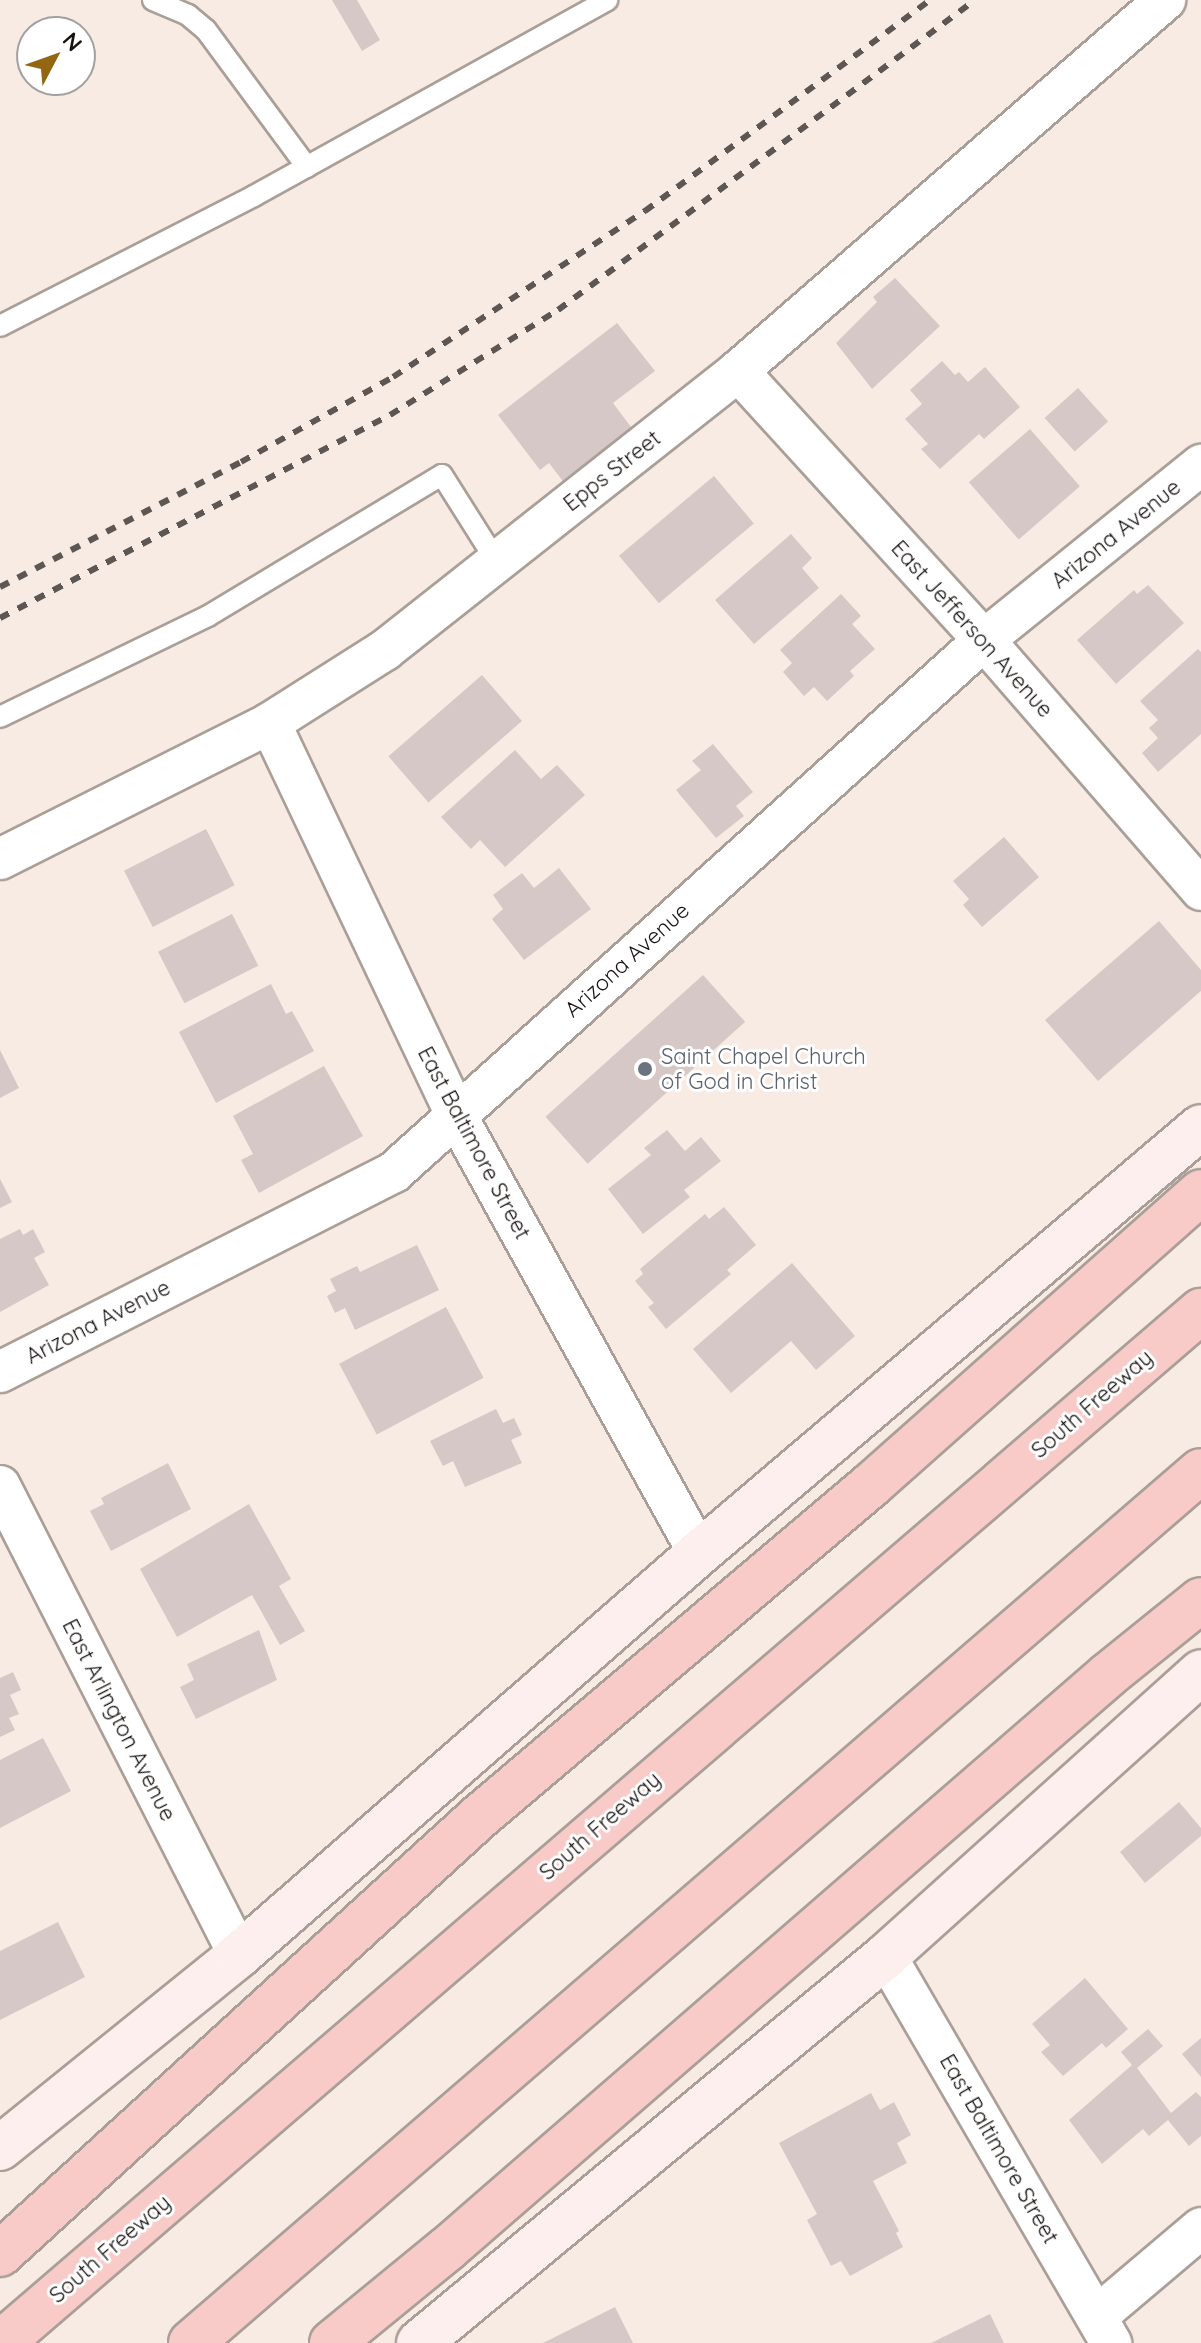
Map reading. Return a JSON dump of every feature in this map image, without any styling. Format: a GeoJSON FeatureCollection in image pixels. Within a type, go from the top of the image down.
{"type":"FeatureCollection","features":[{"type":"Feature","properties":{"kind":"highway"},"geometry":{"type":"LineString","coordinates":[[0,2254],[480,1816],[871,1485],[1201,1192]]}},
{"type":"Feature","properties":{"kind":"highway","name":"South Freeway"},"geometry":{"type":"LineString","coordinates":[[1,2343],[1201,1311]]}},
{"type":"Feature","properties":{"kind":"highway"},"geometry":{"type":"LineString","coordinates":[[191,2343],[1201,1471]]}},
{"type":"Feature","properties":{"kind":"highway"},"geometry":{"type":"LineString","coordinates":[[332,2343],[447,2249],[1108,1675],[1201,1600]]}},
{"type":"Feature","properties":{"kind":"main road"},"geometry":{"type":"LineString","coordinates":[[0,2148],[239,1955],[699,1553],[1201,1127]]}},
{"type":"Feature","properties":{"kind":"main road"},"geometry":{"type":"LineString","coordinates":[[431,2339],[886,1956],[1201,1672]]}},
{"type":"Feature","properties":{"kind":"street","name":"Epps Street"},"geometry":{"type":"LineString","coordinates":[[0,859],[270,723],[385,650],[738,371],[1165,0]]}},
{"type":"Feature","properties":{"kind":"street","name":"East Jefferson Avenue"},"geometry":{"type":"LineString","coordinates":[[738,371],[984,640],[1201,890]]}},
{"type":"Feature","properties":{"kind":"street","name":"Arizona Avenue"},"geometry":{"type":"LineString","coordinates":[[0,1372],[394,1172],[984,640],[1201,465]]}},
{"type":"Feature","properties":{"kind":"street","name":"East Baltimore Street"},"geometry":{"type":"LineString","coordinates":[[270,723],[457,1117],[699,1553]]}},
{"type":"Feature","properties":{"kind":"street","name":"East Arlington Avenue"},"geometry":{"type":"LineString","coordinates":[[0,1486],[239,1955]]}},
{"type":"Feature","properties":{"kind":"street","name":"East Baltimore Street"},"geometry":{"type":"LineString","coordinates":[[886,1956],[1104,2329]]}},
{"type":"Feature","properties":{"kind":"street"},"geometry":{"type":"LineString","coordinates":[[1104,2329],[1201,2228]]}},
{"type":"Feature","properties":{"kind":"lane"},"geometry":{"type":"LineString","coordinates":[[153,0],[188,15],[206,30],[307,167]]}},
{"type":"Feature","properties":{"kind":"lane"},"geometry":{"type":"LineString","coordinates":[[0,326],[307,167],[607,0]]}},
{"type":"Feature","properties":{"kind":"lane"},"geometry":{"type":"LineString","coordinates":[[0,717],[208,616],[442,475],[497,562]]}},
{"type":"Feature","properties":{"kind":"building"},"geometry":{"type":"Polygon","coordinates":[[[332,0],[357,0],[380,40],[362,51],[332,0]]]}},
{"type":"Feature","properties":{"kind":"building"},"geometry":{"type":"Polygon","coordinates":[[[895,278],[940,326],[872,389],[836,343],[877,302],[873,297],[895,278]]]}},
{"type":"Feature","properties":{"kind":"building"},"geometry":{"type":"Polygon","coordinates":[[[617,323],[655,371],[613,403],[634,431],[565,484],[549,463],[540,470],[498,415],[617,323]]]}},
{"type":"Feature","properties":{"kind":"building"},"geometry":{"type":"Polygon","coordinates":[[[942,361],[955,375],[959,372],[968,382],[985,367],[1020,407],[984,439],[979,434],[940,469],[921,449],[928,444],[905,419],[922,404],[910,390],[942,361]]]}},
{"type":"Feature","properties":{"kind":"building"},"geometry":{"type":"Polygon","coordinates":[[[1078,388],[1108,421],[1075,452],[1045,418],[1078,388]]]}},
{"type":"Feature","properties":{"kind":"building"},"geometry":{"type":"Polygon","coordinates":[[[1030,429],[1080,486],[1019,539],[969,482],[1030,429]]]}},
{"type":"Feature","properties":{"kind":"building"},"geometry":{"type":"Polygon","coordinates":[[[714,476],[754,523],[659,603],[619,556],[714,476]]]}},
{"type":"Feature","properties":{"kind":"building"},"geometry":{"type":"Polygon","coordinates":[[[791,534],[812,558],[802,568],[819,588],[754,644],[715,600],[791,534]]]}},
{"type":"Feature","properties":{"kind":"building"},"geometry":{"type":"Polygon","coordinates":[[[1148,585],[1184,623],[1116,684],[1077,640],[1134,590],[1137,594],[1148,585]]]}},
{"type":"Feature","properties":{"kind":"building"},"geometry":{"type":"Polygon","coordinates":[[[841,594],[861,616],[852,624],[875,649],[850,671],[854,676],[827,701],[814,687],[804,696],[783,672],[792,663],[780,650],[841,594]]]}},
{"type":"Feature","properties":{"kind":"building"},"geometry":{"type":"Polygon","coordinates":[[[1198,649],[1201,652],[1201,734],[1158,772],[1142,753],[1158,738],[1149,728],[1158,720],[1140,701],[1198,649]]]}},
{"type":"Feature","properties":{"kind":"building"},"geometry":{"type":"Polygon","coordinates":[[[482,675],[522,721],[428,802],[388,756],[482,675]]]}},
{"type":"Feature","properties":{"kind":"building"},"geometry":{"type":"Polygon","coordinates":[[[713,744],[753,792],[736,806],[744,816],[716,838],[676,790],[701,770],[692,761],[713,744]]]}},
{"type":"Feature","properties":{"kind":"building"},"geometry":{"type":"Polygon","coordinates":[[[515,750],[541,779],[557,765],[585,795],[505,867],[480,840],[471,849],[441,817],[515,750]]]}},
{"type":"Feature","properties":{"kind":"building"},"geometry":{"type":"Polygon","coordinates":[[[206,829],[235,885],[153,927],[124,871],[206,829]]]}},
{"type":"Feature","properties":{"kind":"building"},"geometry":{"type":"Polygon","coordinates":[[[1004,837],[1039,877],[982,927],[963,905],[969,899],[953,881],[1004,837]]]}},
{"type":"Feature","properties":{"kind":"building"},"geometry":{"type":"Polygon","coordinates":[[[559,868],[591,909],[524,960],[492,919],[503,909],[493,895],[522,873],[534,888],[559,868]]]}},
{"type":"Feature","properties":{"kind":"building"},"geometry":{"type":"Polygon","coordinates":[[[232,914],[258,966],[184,1003],[158,952],[232,914]]]}},
{"type":"Feature","properties":{"kind":"building"},"geometry":{"type":"Polygon","coordinates":[[[1159,921],[1201,970],[1201,991],[1098,1081],[1045,1020],[1159,921]]]}},
{"type":"Feature","properties":{"kind":"building","name":"Saint Chapel Church of God in Christ"},"geometry":{"type":"Polygon","coordinates":[[[703,975],[745,1022],[588,1164],[545,1117],[703,975]]]}},
{"type":"Feature","properties":{"kind":"building"},"geometry":{"type":"Polygon","coordinates":[[[271,984],[286,1014],[292,1011],[314,1051],[216,1103],[179,1032],[271,984]]]}},
{"type":"Feature","properties":{"kind":"building"},"geometry":{"type":"Polygon","coordinates":[[[0,1050],[19,1088],[0,1098],[0,1050]]]}},
{"type":"Feature","properties":{"kind":"building"},"geometry":{"type":"Polygon","coordinates":[[[324,1066],[363,1136],[259,1193],[241,1160],[253,1154],[233,1116],[324,1066]]]}},
{"type":"Feature","properties":{"kind":"building"},"geometry":{"type":"Polygon","coordinates":[[[667,1130],[685,1151],[701,1137],[721,1161],[684,1190],[690,1197],[643,1234],[608,1189],[651,1155],[644,1148],[667,1130]]]}},
{"type":"Feature","properties":{"kind":"building"},"geometry":{"type":"Polygon","coordinates":[[[0,1179],[12,1202],[0,1208],[0,1179]]]}},
{"type":"Feature","properties":{"kind":"building"},"geometry":{"type":"Polygon","coordinates":[[[724,1207],[756,1245],[727,1270],[731,1274],[666,1329],[648,1307],[654,1303],[635,1281],[643,1274],[640,1269],[705,1214],[709,1219],[724,1207]]]}},
{"type":"Feature","properties":{"kind":"building"},"geometry":{"type":"Polygon","coordinates":[[[20,1229],[23,1235],[33,1229],[45,1252],[34,1258],[49,1285],[0,1312],[0,1239],[20,1229]]]}},
{"type":"Feature","properties":{"kind":"building"},"geometry":{"type":"Polygon","coordinates":[[[417,1245],[439,1290],[355,1330],[345,1308],[335,1313],[327,1296],[336,1291],[330,1279],[357,1266],[360,1272],[417,1245]]]}},
{"type":"Feature","properties":{"kind":"building"},"geometry":{"type":"Polygon","coordinates":[[[792,1263],[855,1336],[816,1370],[791,1341],[731,1393],[693,1349],[792,1263]]]}},
{"type":"Feature","properties":{"kind":"building"},"geometry":{"type":"Polygon","coordinates":[[[446,1307],[484,1378],[377,1434],[339,1364],[446,1307]]]}},
{"type":"Feature","properties":{"kind":"building"},"geometry":{"type":"Polygon","coordinates":[[[496,1409],[503,1423],[514,1418],[522,1435],[511,1440],[522,1463],[465,1487],[453,1461],[443,1466],[430,1441],[496,1409]]]}},
{"type":"Feature","properties":{"kind":"building"},"geometry":{"type":"Polygon","coordinates":[[[168,1463],[191,1509],[111,1551],[90,1511],[104,1504],[101,1498],[168,1463]]]}},
{"type":"Feature","properties":{"kind":"building"},"geometry":{"type":"Polygon","coordinates":[[[249,1504],[291,1579],[279,1586],[305,1631],[280,1645],[252,1595],[177,1637],[140,1569],[249,1504]]]}},
{"type":"Feature","properties":{"kind":"building"},"geometry":{"type":"Polygon","coordinates":[[[259,1630],[277,1680],[196,1719],[180,1687],[194,1680],[187,1664],[259,1630]]]}},
{"type":"Feature","properties":{"kind":"building"},"geometry":{"type":"Polygon","coordinates":[[[13,1672],[21,1690],[10,1695],[19,1714],[9,1718],[15,1730],[0,1737],[0,1678],[13,1672]]]}},
{"type":"Feature","properties":{"kind":"building"},"geometry":{"type":"Polygon","coordinates":[[[43,1738],[71,1791],[0,1828],[0,1760],[43,1738]]]}},
{"type":"Feature","properties":{"kind":"building"},"geometry":{"type":"Polygon","coordinates":[[[1179,1802],[1201,1828],[1201,1836],[1145,1883],[1120,1852],[1179,1802]]]}},
{"type":"Feature","properties":{"kind":"building"},"geometry":{"type":"Polygon","coordinates":[[[58,1922],[85,1977],[0,2020],[0,1951],[58,1922]]]}},
{"type":"Feature","properties":{"kind":"building"},"geometry":{"type":"Polygon","coordinates":[[[1085,1978],[1128,2029],[1106,2048],[1102,2043],[1063,2076],[1041,2052],[1050,2045],[1032,2024],[1085,1978]]]}},
{"type":"Feature","properties":{"kind":"building"},"geometry":{"type":"Polygon","coordinates":[[[1148,2029],[1163,2046],[1137,2068],[1171,2113],[1196,2092],[1201,2097],[1201,2136],[1189,2146],[1168,2120],[1149,2136],[1143,2129],[1102,2164],[1069,2120],[1132,2065],[1121,2052],[1148,2029]]]}},
{"type":"Feature","properties":{"kind":"building"},"geometry":{"type":"Polygon","coordinates":[[[1201,2038],[1201,2077],[1182,2054],[1201,2038]]]}},
{"type":"Feature","properties":{"kind":"building"},"geometry":{"type":"Polygon","coordinates":[[[871,2093],[880,2110],[894,2102],[911,2135],[897,2143],[907,2163],[873,2181],[899,2231],[896,2233],[903,2247],[850,2276],[841,2261],[831,2266],[807,2220],[817,2214],[779,2143],[871,2093]]]}},
{"type":"Feature","properties":{"kind":"building"},"geometry":{"type":"Polygon","coordinates":[[[615,2307],[633,2343],[543,2343],[615,2307]]]}},
{"type":"Feature","properties":{"kind":"building"},"geometry":{"type":"Polygon","coordinates":[[[990,2314],[1004,2343],[931,2343],[990,2314]]]}},
{"type":"Feature","properties":{"kind":"railway"},"geometry":{"type":"LineString","coordinates":[[0,587],[241,462],[393,377],[645,211],[930,0]]}},
{"type":"Feature","properties":{"kind":"railway"},"geometry":{"type":"LineString","coordinates":[[0,618],[390,415],[558,310],[975,0]]}},
{"type":"Feature","properties":{"kind":"place","name":"Saint Chapel Church of God in Christ"},"geometry":{"type":"Point","coordinates":[645,1069]}}]}
